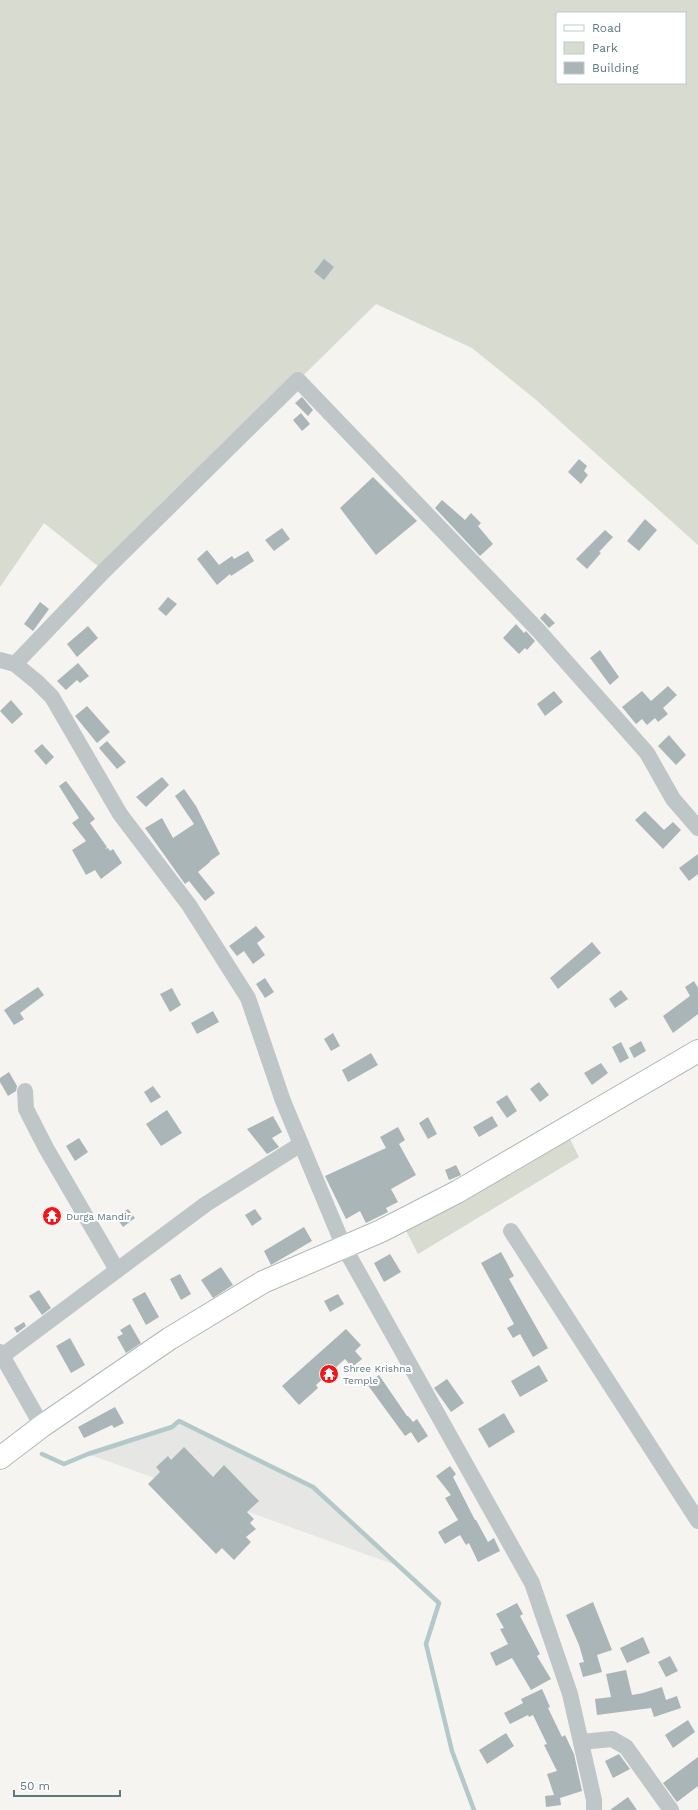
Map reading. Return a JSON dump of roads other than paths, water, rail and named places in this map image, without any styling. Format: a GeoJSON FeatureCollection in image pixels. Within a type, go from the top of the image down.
{"type":"FeatureCollection","features":[{"type":"Feature","properties":{"kind":"main road"},"geometry":{"type":"LineString","coordinates":[[0,1458],[42,1426],[169,1339],[263,1282],[381,1231],[457,1192],[698,1051]]}},
{"type":"Feature","properties":{"kind":"street"},"geometry":{"type":"LineString","coordinates":[[594,1810],[594,1800],[570,1694],[532,1583],[344,1247],[283,1101],[248,998],[189,905],[120,814],[52,697],[37,682],[8,662],[104,571],[298,380],[543,636],[647,753],[674,799],[698,828]]}},
{"type":"Feature","properties":{"kind":"street"},"geometry":{"type":"LineString","coordinates":[[25,1091],[26,1109],[46,1148],[117,1270]]}},
{"type":"Feature","properties":{"kind":"street"},"geometry":{"type":"LineString","coordinates":[[42,1426],[1,1354],[206,1204],[301,1144]]}},
{"type":"Feature","properties":{"kind":"street"},"geometry":{"type":"LineString","coordinates":[[511,1231],[698,1521]]}},
{"type":"Feature","properties":{"kind":"street"},"geometry":{"type":"LineString","coordinates":[[581,1742],[612,1739],[626,1747],[671,1810]]}},
{"type":"Feature","properties":{"kind":"waterway"},"geometry":{"type":"LineString","coordinates":[[42,1454],[64,1464],[88,1454],[172,1427],[179,1421],[313,1487],[439,1603],[426,1644],[452,1751],[474,1810]]}},
{"type":"Feature","properties":{"kind":"place","name":"Durga Mandir"},"geometry":{"type":"Point","coordinates":[52,1216]}},
{"type":"Feature","properties":{"kind":"place","name":"Shree Krishna Temple"},"geometry":{"type":"Point","coordinates":[329,1374]}}]}
